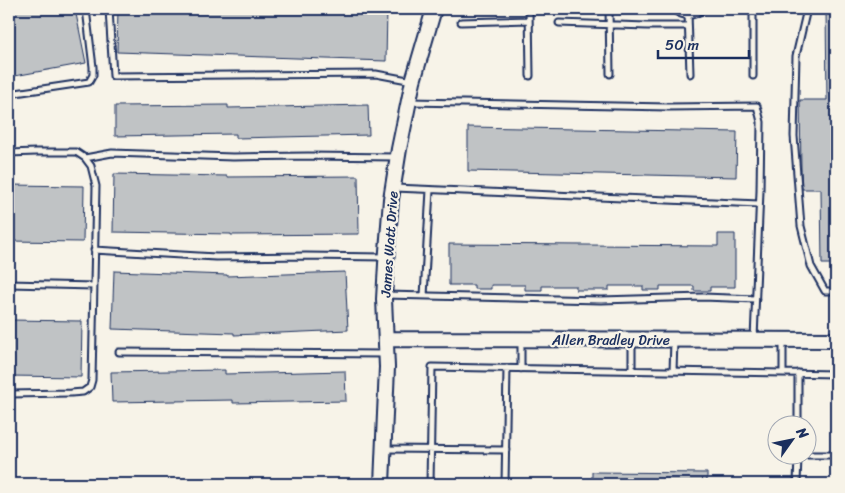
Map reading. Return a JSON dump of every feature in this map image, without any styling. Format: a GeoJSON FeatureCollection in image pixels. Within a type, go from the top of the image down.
{"type":"FeatureCollection","features":[{"type":"Feature","properties":{"kind":"street","name":"James Watt Drive"},"geometry":{"type":"LineString","coordinates":[[382,484],[386,354],[384,295],[393,188],[413,81],[434,9]]}},
{"type":"Feature","properties":{"kind":"street"},"geometry":{"type":"LineString","coordinates":[[677,9],[688,13],[699,9]]}},
{"type":"Feature","properties":{"kind":"street","name":"Allen Bradley Drive"},"geometry":{"type":"LineString","coordinates":[[386,339],[836,340]]}},
{"type":"Feature","properties":{"kind":"lane"},"geometry":{"type":"LineString","coordinates":[[9,94],[89,82],[93,75],[93,67],[86,9]]}},
{"type":"Feature","properties":{"kind":"lane"},"geometry":{"type":"LineString","coordinates":[[109,9],[113,76],[376,74],[413,81]]}},
{"type":"Feature","properties":{"kind":"lane"},"geometry":{"type":"LineString","coordinates":[[529,9],[530,76]]}},
{"type":"Feature","properties":{"kind":"lane"},"geometry":{"type":"LineString","coordinates":[[609,9],[610,74]]}},
{"type":"Feature","properties":{"kind":"lane"},"geometry":{"type":"LineString","coordinates":[[753,9],[753,76]]}},
{"type":"Feature","properties":{"kind":"lane"},"geometry":{"type":"LineString","coordinates":[[807,9],[796,56],[794,136],[801,226],[811,266],[825,291],[836,291]]}},
{"type":"Feature","properties":{"kind":"lane"},"geometry":{"type":"LineString","coordinates":[[688,13],[690,74]]}},
{"type":"Feature","properties":{"kind":"lane"},"geometry":{"type":"LineString","coordinates":[[460,22],[528,20]]}},
{"type":"Feature","properties":{"kind":"lane"},"geometry":{"type":"LineString","coordinates":[[560,23],[688,26]]}},
{"type":"Feature","properties":{"kind":"lane"},"geometry":{"type":"LineString","coordinates":[[409,102],[658,107],[757,106],[761,122],[754,340]]}},
{"type":"Feature","properties":{"kind":"lane"},"geometry":{"type":"LineString","coordinates":[[9,153],[76,152],[85,158],[91,166],[96,186],[92,380],[90,387],[84,392],[71,394],[9,394]]}},
{"type":"Feature","properties":{"kind":"lane"},"geometry":{"type":"LineString","coordinates":[[85,158],[112,153],[233,157],[398,157]]}},
{"type":"Feature","properties":{"kind":"lane"},"geometry":{"type":"LineString","coordinates":[[393,188],[759,204]]}},
{"type":"Feature","properties":{"kind":"lane"},"geometry":{"type":"LineString","coordinates":[[424,296],[430,190]]}},
{"type":"Feature","properties":{"kind":"lane"},"geometry":{"type":"LineString","coordinates":[[94,250],[216,257],[386,257]]}},
{"type":"Feature","properties":{"kind":"lane"},"geometry":{"type":"LineString","coordinates":[[9,284],[94,286]]}},
{"type":"Feature","properties":{"kind":"lane"},"geometry":{"type":"LineString","coordinates":[[384,295],[601,300],[703,296],[756,299]]}},
{"type":"Feature","properties":{"kind":"lane"},"geometry":{"type":"LineString","coordinates":[[521,339],[521,369]]}},
{"type":"Feature","properties":{"kind":"lane"},"geometry":{"type":"LineString","coordinates":[[632,340],[632,370]]}},
{"type":"Feature","properties":{"kind":"lane"},"geometry":{"type":"LineString","coordinates":[[673,371],[674,340]]}},
{"type":"Feature","properties":{"kind":"lane"},"geometry":{"type":"LineString","coordinates":[[783,340],[783,373]]}},
{"type":"Feature","properties":{"kind":"lane"},"geometry":{"type":"LineString","coordinates":[[119,352],[386,354]]}},
{"type":"Feature","properties":{"kind":"lane"},"geometry":{"type":"LineString","coordinates":[[430,484],[432,367],[836,374]]}},
{"type":"Feature","properties":{"kind":"lane"},"geometry":{"type":"LineString","coordinates":[[506,368],[506,484]]}},
{"type":"Feature","properties":{"kind":"lane"},"geometry":{"type":"LineString","coordinates":[[798,373],[798,416]]}},
{"type":"Feature","properties":{"kind":"lane"},"geometry":{"type":"LineString","coordinates":[[382,448],[506,450]]}},
{"type":"Feature","properties":{"kind":"lane"},"geometry":{"type":"LineString","coordinates":[[818,455],[836,455]]}},
{"type":"Feature","properties":{"kind":"lane"},"geometry":{"type":"LineString","coordinates":[[797,484],[798,466]]}},
{"type":"Feature","properties":{"kind":"building"},"geometry":{"type":"Polygon","coordinates":[[[9,9],[75,9],[86,63],[9,77],[9,9]]]}},
{"type":"Feature","properties":{"kind":"building"},"geometry":{"type":"Polygon","coordinates":[[[118,9],[387,9],[386,61],[117,52],[118,9]]]}},
{"type":"Feature","properties":{"kind":"building"},"geometry":{"type":"Polygon","coordinates":[[[826,10],[836,10],[836,264],[822,264],[821,189],[802,189],[801,170],[800,100],[827,100],[826,10]]]}},
{"type":"Feature","properties":{"kind":"building"},"geometry":{"type":"Polygon","coordinates":[[[228,105],[228,108],[368,105],[369,135],[236,138],[236,134],[115,136],[115,106],[228,105]]]}},
{"type":"Feature","properties":{"kind":"building"},"geometry":{"type":"Polygon","coordinates":[[[468,127],[737,132],[736,177],[468,171],[468,127]]]}},
{"type":"Feature","properties":{"kind":"building"},"geometry":{"type":"Polygon","coordinates":[[[114,174],[227,177],[358,176],[359,234],[231,235],[113,232],[114,174]]]}},
{"type":"Feature","properties":{"kind":"building"},"geometry":{"type":"Polygon","coordinates":[[[9,185],[84,186],[83,242],[9,241],[9,185]]]}},
{"type":"Feature","properties":{"kind":"building"},"geometry":{"type":"Polygon","coordinates":[[[718,234],[735,234],[735,287],[710,287],[710,291],[694,291],[694,286],[660,286],[660,290],[643,290],[643,286],[609,286],[609,290],[576,290],[576,286],[542,286],[542,290],[525,290],[525,285],[491,285],[491,289],[474,289],[474,285],[449,285],[449,244],[718,246],[718,234]]]}},
{"type":"Feature","properties":{"kind":"building"},"geometry":{"type":"Polygon","coordinates":[[[114,271],[227,276],[345,272],[348,330],[234,335],[234,333],[112,329],[114,271]]]}},
{"type":"Feature","properties":{"kind":"building"},"geometry":{"type":"Polygon","coordinates":[[[9,320],[82,321],[81,377],[9,376],[9,320]]]}},
{"type":"Feature","properties":{"kind":"building"},"geometry":{"type":"Polygon","coordinates":[[[225,370],[225,374],[345,371],[346,401],[233,403],[233,400],[112,402],[111,372],[225,370]]]}},
{"type":"Feature","properties":{"kind":"building"},"geometry":{"type":"Polygon","coordinates":[[[592,472],[707,473],[707,484],[592,484],[592,472]]]}}]}
